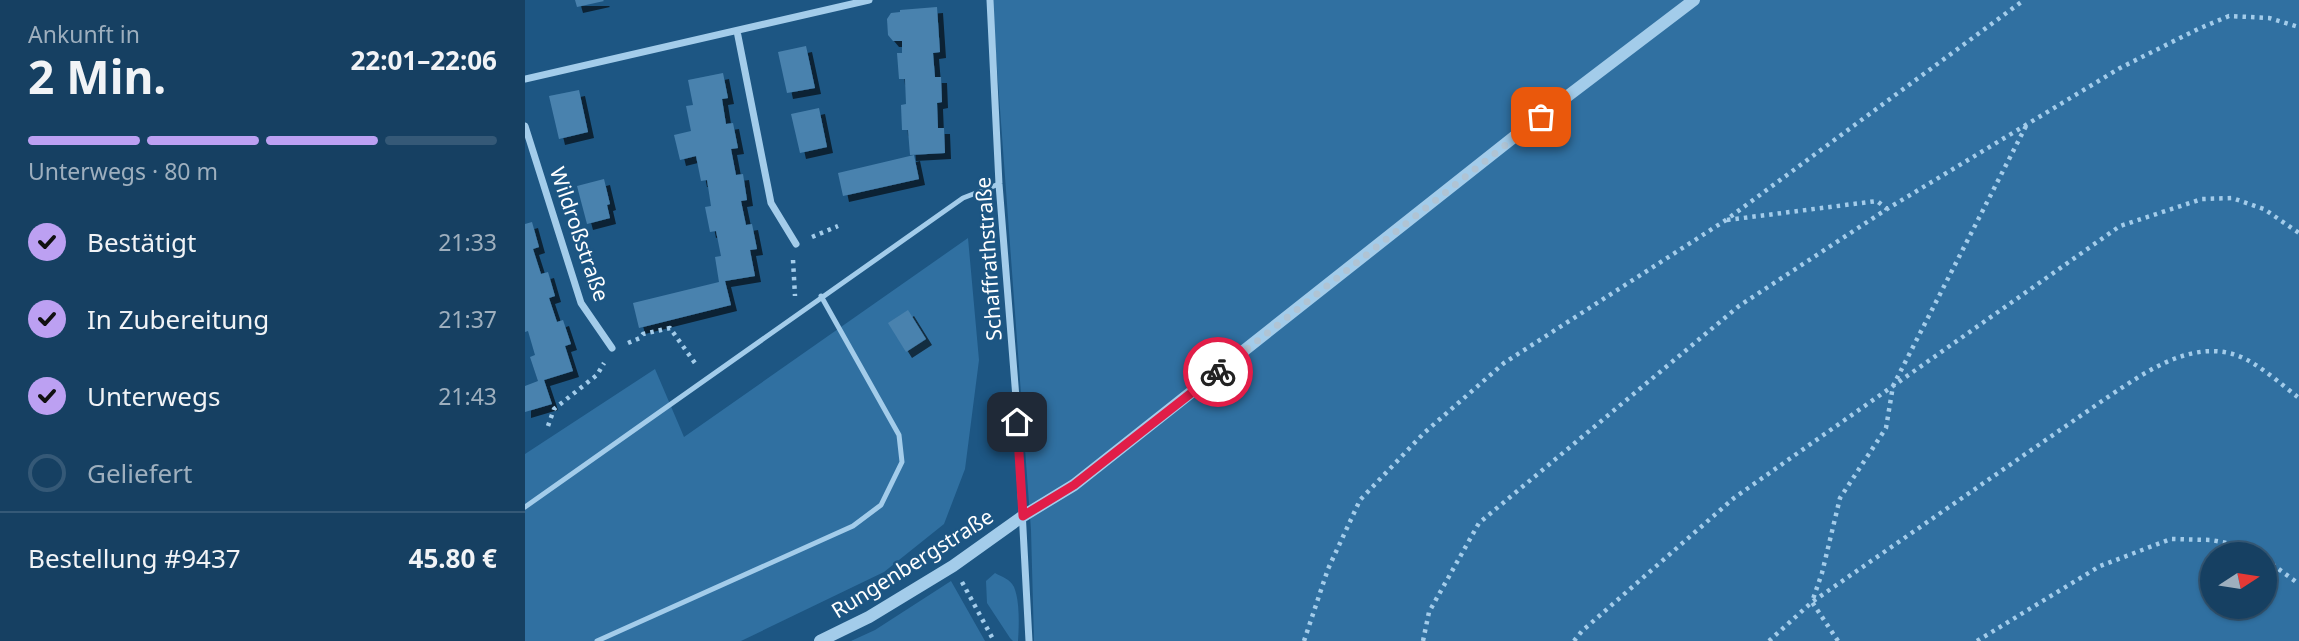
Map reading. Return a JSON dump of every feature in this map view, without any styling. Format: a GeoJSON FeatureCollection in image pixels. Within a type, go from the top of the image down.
{"type":"FeatureCollection","features":[{"type":"Feature","properties":{"kind":"street"},"geometry":{"type":"LineString","coordinates":[[525,79],[869,0]]}},
{"type":"Feature","properties":{"kind":"street","name":"Schaffrathstraße"},"geometry":{"type":"LineString","coordinates":[[990,0],[999,184],[1023,516]]}},
{"type":"Feature","properties":{"kind":"street","name":"Rungenbergstraße"},"geometry":{"type":"LineString","coordinates":[[820,641],[869,617],[953,566],[1023,516],[1074,485],[1519,133],[1693,0]]}},
{"type":"Feature","properties":{"kind":"street"},"geometry":{"type":"LineString","coordinates":[[737,31],[771,203],[796,244]]}},
{"type":"Feature","properties":{"kind":"street","name":"Wildroßstraße"},"geometry":{"type":"LineString","coordinates":[[525,126],[580,303],[612,348]]}},
{"type":"Feature","properties":{"kind":"street","name":"Rungenbergstraße"},"geometry":{"type":"LineString","coordinates":[[1023,516],[1029,641]]}},
{"type":"Feature","properties":{"kind":"lane"},"geometry":{"type":"LineString","coordinates":[[525,507],[963,198],[999,184]]}},
{"type":"Feature","properties":{"kind":"lane"},"geometry":{"type":"LineString","coordinates":[[597,641],[853,526],[881,505],[902,462],[899,435],[821,296]]}},
{"type":"Feature","properties":{"kind":"path"},"geometry":{"type":"LineString","coordinates":[[1306,641],[1328,569],[1360,500],[1424,433],[1504,363],[1726,220],[2024,0]]}},
{"type":"Feature","properties":{"kind":"path"},"geometry":{"type":"LineString","coordinates":[[1423,641],[1429,612],[1479,523],[1739,306],[1887,209],[2120,68],[2198,29],[2229,16],[2269,18],[2299,27]]}},
{"type":"Feature","properties":{"kind":"path"},"geometry":{"type":"LineString","coordinates":[[1812,602],[1822,573],[1840,498],[1885,428],[1893,386],[2026,126]]}},
{"type":"Feature","properties":{"kind":"path"},"geometry":{"type":"LineString","coordinates":[[1574,641],[1582,631],[1734,498],[2120,226],[2202,199],[2232,198],[2264,209],[2299,233]]}},
{"type":"Feature","properties":{"kind":"path"},"geometry":{"type":"LineString","coordinates":[[1726,220],[1877,201],[1887,209]]}},
{"type":"Feature","properties":{"kind":"path"},"geometry":{"type":"LineString","coordinates":[[796,315],[792,263],[796,244],[838,226]]}},
{"type":"Feature","properties":{"kind":"path"},"geometry":{"type":"LineString","coordinates":[[640,338],[643,334],[670,328],[708,380]]}},
{"type":"Feature","properties":{"kind":"path"},"geometry":{"type":"LineString","coordinates":[[548,426],[554,409],[597,375],[612,348]]}},
{"type":"Feature","properties":{"kind":"path"},"geometry":{"type":"LineString","coordinates":[[1769,641],[1812,602],[2147,372],[2180,357],[2207,352],[2237,355],[2264,371],[2299,398]]}},
{"type":"Feature","properties":{"kind":"path"},"geometry":{"type":"LineString","coordinates":[[1977,641],[2100,566],[2171,539],[2222,542]]}},
{"type":"Feature","properties":{"kind":"path"},"geometry":{"type":"LineString","coordinates":[[953,566],[994,641]]}},
{"type":"Feature","properties":{"kind":"path"},"geometry":{"type":"LineString","coordinates":[[2277,568],[2299,584]]}},
{"type":"Feature","properties":{"kind":"path"},"geometry":{"type":"LineString","coordinates":[[1812,602],[1837,641]]}},
{"type":"Feature","properties":{"kind":"shaded area"},"geometry":{"type":"Polygon","coordinates":[[[992,0],[2299,0],[2299,641],[1034,641],[1031,530],[992,0]]]}},
{"type":"Feature","properties":{"kind":"shaded area"},"geometry":{"type":"Polygon","coordinates":[[[968,238],[979,360],[965,469],[944,524],[884,572],[741,641],[525,641],[525,454],[655,369],[684,437],[968,238]]]}},
{"type":"Feature","properties":{"kind":"shaded area"},"geometry":{"type":"Polygon","coordinates":[[[995,573],[1014,587],[1018,607],[1018,641],[1010,638],[987,603],[986,581],[995,573]]]}},
{"type":"Feature","properties":{"kind":"shaded area"},"geometry":{"type":"Polygon","coordinates":[[[951,581],[985,641],[851,641],[875,630],[951,581]]]}},
{"type":"Feature","properties":{"kind":"building"},"geometry":{"type":"Polygon","coordinates":[[[575,0],[603,0],[604,1],[577,7],[575,0]]]}},
{"type":"Feature","properties":{"kind":"building"},"geometry":{"type":"Polygon","coordinates":[[[937,7],[940,52],[933,53],[935,77],[941,77],[942,102],[937,103],[938,128],[944,128],[945,153],[910,155],[908,130],[902,130],[901,105],[906,104],[905,79],[899,79],[897,53],[902,53],[902,41],[893,41],[888,35],[887,19],[891,13],[900,10],[937,7]]]}},
{"type":"Feature","properties":{"kind":"building"},"geometry":{"type":"Polygon","coordinates":[[[806,46],[815,88],[787,93],[778,52],[806,46]]]}},
{"type":"Feature","properties":{"kind":"building"},"geometry":{"type":"Polygon","coordinates":[[[723,73],[728,98],[722,99],[726,124],[733,123],[738,148],[731,149],[736,175],[743,174],[747,200],[741,201],[746,225],[752,224],[757,249],[750,250],[755,276],[725,281],[731,305],[639,328],[633,303],[719,282],[715,257],[721,256],[716,231],[710,232],[705,207],[711,206],[707,180],[701,181],[696,156],[680,160],[674,135],[691,131],[686,106],[693,105],[688,80],[723,73]]]}},
{"type":"Feature","properties":{"kind":"building"},"geometry":{"type":"Polygon","coordinates":[[[579,90],[588,132],[559,139],[549,96],[579,90]]]}},
{"type":"Feature","properties":{"kind":"building"},"geometry":{"type":"Polygon","coordinates":[[[819,108],[827,147],[800,153],[791,114],[819,108]]]}},
{"type":"Feature","properties":{"kind":"building"},"geometry":{"type":"Polygon","coordinates":[[[914,155],[919,179],[843,196],[838,173],[914,155]]]}},
{"type":"Feature","properties":{"kind":"building"},"geometry":{"type":"Polygon","coordinates":[[[604,179],[610,204],[607,205],[610,218],[587,224],[577,186],[604,179]]]}},
{"type":"Feature","properties":{"kind":"building"},"geometry":{"type":"Polygon","coordinates":[[[532,222],[539,247],[533,249],[541,274],[548,272],[555,296],[549,298],[557,322],[563,320],[571,344],[565,346],[573,371],[544,380],[552,404],[525,412],[525,386],[538,381],[530,357],[535,355],[528,331],[525,332],[525,224],[532,222]]]}},
{"type":"Feature","properties":{"kind":"building"},"geometry":{"type":"Polygon","coordinates":[[[908,310],[926,339],[906,352],[888,323],[908,310]]]}},
{"type":"Feature","properties":{"kind":"way so far"},"geometry":{"type":"LineString","coordinates":[[1218,372],[1541,117]]}},
{"type":"Feature","properties":{"kind":"route"},"geometry":{"type":"LineString","coordinates":[[1017,422],[1023,516],[1074,485],[1218,372]]}}]}
